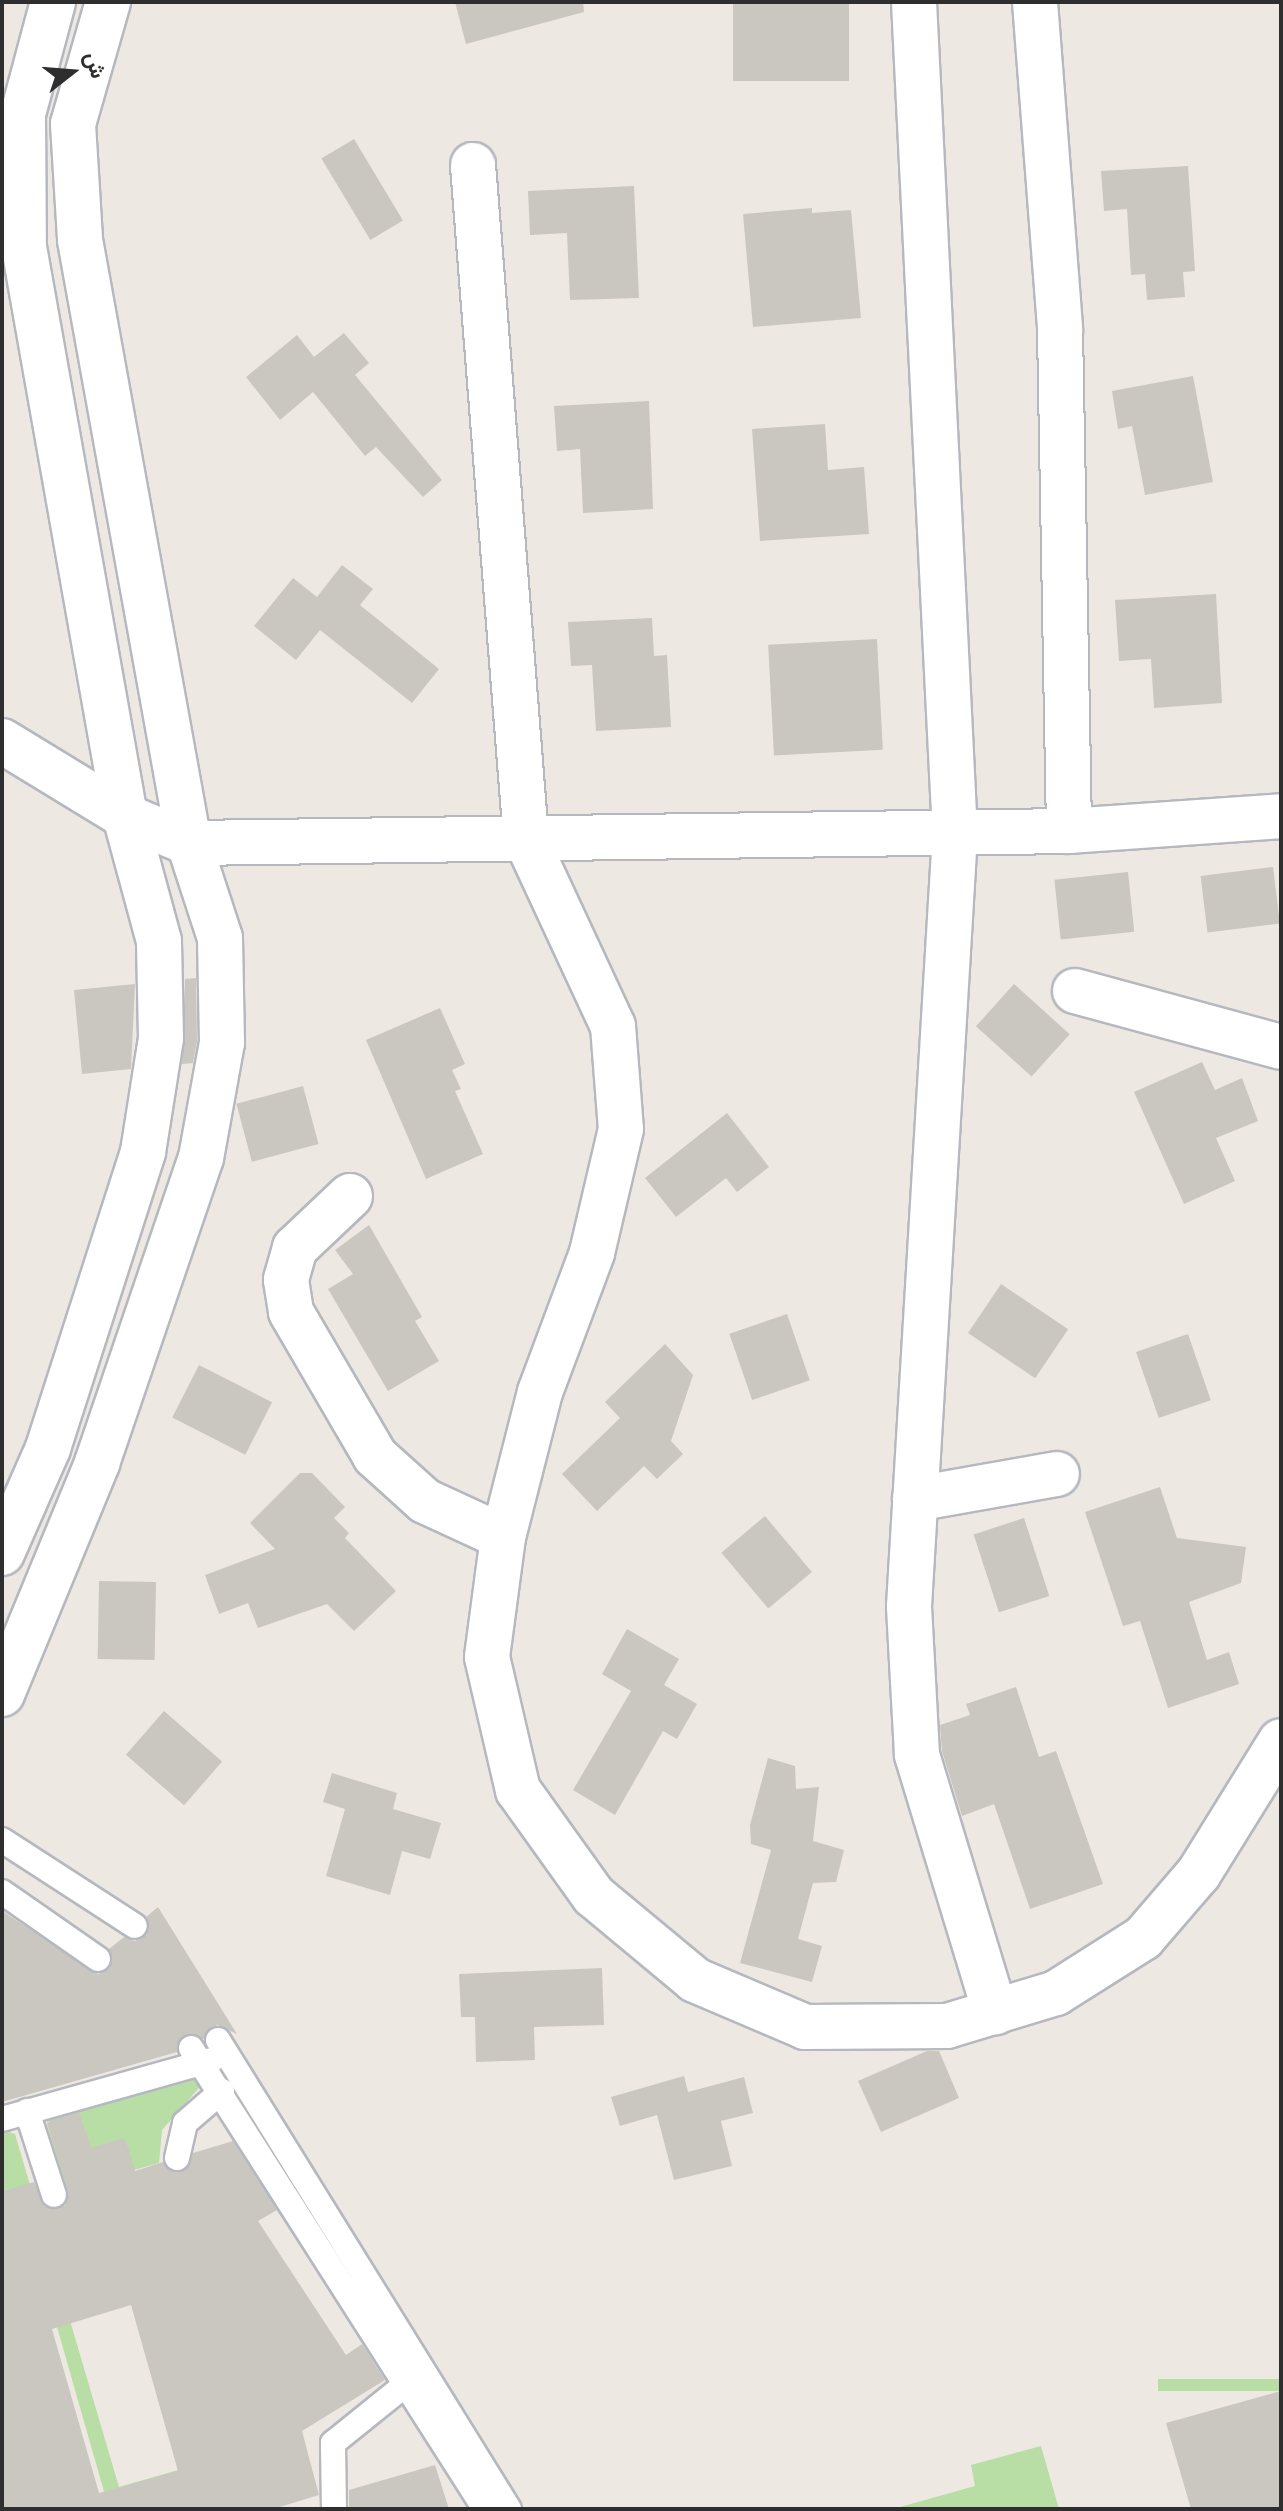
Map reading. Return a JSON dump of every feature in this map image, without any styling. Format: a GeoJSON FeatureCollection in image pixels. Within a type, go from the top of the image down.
{"type":"FeatureCollection","features":[{"type":"Feature","properties":{"kind":"street"},"geometry":{"type":"LineString","coordinates":[[2,1553],[48,1448],[143,1152],[161,1038],[159,941],[125,816],[24,247],[23,114],[53,2]]}},
{"type":"Feature","properties":{"kind":"street"},"geometry":{"type":"LineString","coordinates":[[2,1694],[97,1463],[201,1158],[222,1043],[220,938],[189,843],[80,240],[73,124],[108,2]]}},
{"type":"Feature","properties":{"kind":"street"},"geometry":{"type":"LineString","coordinates":[[914,2],[955,834],[909,1607],[917,1755],[995,2012]]}},
{"type":"Feature","properties":{"kind":"street"},"geometry":{"type":"LineString","coordinates":[[1035,2],[1060,329],[1069,831]]}},
{"type":"Feature","properties":{"kind":"street"},"geometry":{"type":"LineString","coordinates":[[473,165],[526,839],[613,1026],[621,1129],[592,1253],[540,1392],[503,1537],[487,1657],[518,1790],[594,1896],[695,1980],[805,2027],[947,2026],[1056,1993],[1143,1938],[1199,1873],[1281,1741]]}},
{"type":"Feature","properties":{"kind":"street"},"geometry":{"type":"LineString","coordinates":[[2,741],[125,816],[189,843],[955,834],[1069,831],[1281,816]]}},
{"type":"Feature","properties":{"kind":"street"},"geometry":{"type":"LineString","coordinates":[[1075,991],[1281,1047]]}},
{"type":"Feature","properties":{"kind":"street"},"geometry":{"type":"LineString","coordinates":[[350,1196],[295,1248],[286,1280],[291,1312],[375,1456],[425,1501],[503,1537]]}},
{"type":"Feature","properties":{"kind":"street"},"geometry":{"type":"LineString","coordinates":[[915,1499],[1057,1474]]}},
{"type":"Feature","properties":{"kind":"lane"},"geometry":{"type":"LineString","coordinates":[[2,1842],[129,1932]]}},
{"type":"Feature","properties":{"kind":"lane"},"geometry":{"type":"LineString","coordinates":[[2,1892],[98,1959]]}},
{"type":"Feature","properties":{"kind":"lane"},"geometry":{"type":"LineString","coordinates":[[195,2054],[222,2091],[485,2509]]}},
{"type":"Feature","properties":{"kind":"lane"},"geometry":{"type":"LineString","coordinates":[[2,2119],[195,2054]]}},
{"type":"Feature","properties":{"kind":"lane"},"geometry":{"type":"LineString","coordinates":[[2,2109],[195,2054],[229,2056],[509,2509]]}},
{"type":"Feature","properties":{"kind":"lane"},"geometry":{"type":"LineString","coordinates":[[177,2158],[185,2123],[222,2091]]}},
{"type":"Feature","properties":{"kind":"lane"},"geometry":{"type":"LineString","coordinates":[[27,2111],[54,2195]]}},
{"type":"Feature","properties":{"kind":"lane"},"geometry":{"type":"LineString","coordinates":[[334,2509],[333,2443],[368,2413],[408,2386],[418,2361]]}},
{"type":"Feature","properties":{"kind":"lane"},"geometry":{"type":"LineString","coordinates":[[368,2413],[394,2407],[435,2430]]}},
{"type":"Feature","properties":{"kind":"green space"},"geometry":{"type":"Polygon","coordinates":[[[189,2076],[205,2081],[162,2130],[159,2163],[127,2172],[208,2509],[109,2509],[17,2187],[2,2191],[2,2130],[15,2134],[119,2487],[178,2470],[102,2180],[67,2190],[47,2125],[53,2115],[189,2076]]]}},
{"type":"Feature","properties":{"kind":"green space"},"geometry":{"type":"Polygon","coordinates":[[[1158,2379],[1281,2379],[1281,2391],[1158,2391],[1158,2379]]]}},
{"type":"Feature","properties":{"kind":"green space"},"geometry":{"type":"Polygon","coordinates":[[[1041,2446],[1059,2509],[893,2509],[975,2486],[971,2465],[1041,2446]]]}},
{"type":"Feature","properties":{"kind":"building"},"geometry":{"type":"Polygon","coordinates":[[[455,2],[583,2],[584,12],[466,44],[455,2]]]}},
{"type":"Feature","properties":{"kind":"building"},"geometry":{"type":"Polygon","coordinates":[[[733,2],[849,2],[849,81],[733,81],[733,2]]]}},
{"type":"Feature","properties":{"kind":"building"},"geometry":{"type":"Polygon","coordinates":[[[354,139],[403,220],[370,240],[321,159],[354,139]]]}},
{"type":"Feature","properties":{"kind":"building"},"geometry":{"type":"Polygon","coordinates":[[[1188,166],[1195,271],[1183,272],[1185,297],[1147,300],[1145,274],[1131,275],[1127,209],[1104,211],[1101,171],[1188,166]]]}},
{"type":"Feature","properties":{"kind":"building"},"geometry":{"type":"Polygon","coordinates":[[[634,186],[639,298],[570,300],[567,233],[530,235],[528,191],[634,186]]]}},
{"type":"Feature","properties":{"kind":"building"},"geometry":{"type":"Polygon","coordinates":[[[812,208],[812,213],[851,210],[861,318],[753,327],[743,214],[812,208]]]}},
{"type":"Feature","properties":{"kind":"building"},"geometry":{"type":"Polygon","coordinates":[[[344,333],[369,363],[355,375],[442,480],[423,497],[376,447],[365,456],[313,392],[280,420],[246,377],[297,335],[314,357],[344,333]]]}},
{"type":"Feature","properties":{"kind":"building"},"geometry":{"type":"Polygon","coordinates":[[[1193,376],[1213,482],[1145,495],[1132,426],[1118,429],[1112,391],[1193,376]]]}},
{"type":"Feature","properties":{"kind":"building"},"geometry":{"type":"Polygon","coordinates":[[[649,401],[653,509],[583,513],[580,449],[557,451],[554,406],[649,401]]]}},
{"type":"Feature","properties":{"kind":"building"},"geometry":{"type":"Polygon","coordinates":[[[825,424],[828,470],[864,467],[869,534],[760,541],[752,429],[825,424]]]}},
{"type":"Feature","properties":{"kind":"building"},"geometry":{"type":"Polygon","coordinates":[[[342,565],[373,589],[360,605],[439,669],[412,703],[320,630],[296,660],[254,626],[293,578],[317,597],[342,565]]]}},
{"type":"Feature","properties":{"kind":"building"},"geometry":{"type":"Polygon","coordinates":[[[1216,594],[1222,703],[1154,708],[1151,659],[1119,661],[1115,600],[1216,594]]]}},
{"type":"Feature","properties":{"kind":"building"},"geometry":{"type":"Polygon","coordinates":[[[652,618],[654,656],[667,655],[671,727],[596,731],[592,665],[571,666],[568,622],[652,618]]]}},
{"type":"Feature","properties":{"kind":"building"},"geometry":{"type":"Polygon","coordinates":[[[877,639],[883,750],[774,756],[768,645],[877,639]]]}},
{"type":"Feature","properties":{"kind":"building"},"geometry":{"type":"Polygon","coordinates":[[[1273,867],[1280,924],[1207,932],[1201,876],[1273,867]]]}},
{"type":"Feature","properties":{"kind":"building"},"geometry":{"type":"Polygon","coordinates":[[[1128,872],[1134,932],[1061,939],[1054,880],[1128,872]]]}},
{"type":"Feature","properties":{"kind":"building"},"geometry":{"type":"Polygon","coordinates":[[[196,978],[197,1041],[193,1063],[182,1064],[185,979],[196,978]]]}},
{"type":"Feature","properties":{"kind":"building"},"geometry":{"type":"Polygon","coordinates":[[[135,984],[131,1069],[82,1074],[74,990],[135,984]]]}},
{"type":"Feature","properties":{"kind":"building"},"geometry":{"type":"Polygon","coordinates":[[[1014,984],[1070,1034],[1032,1077],[976,1026],[1014,984]]]}},
{"type":"Feature","properties":{"kind":"building"},"geometry":{"type":"Polygon","coordinates":[[[440,1008],[465,1064],[452,1070],[461,1089],[455,1091],[483,1154],[426,1179],[366,1040],[440,1008]]]}},
{"type":"Feature","properties":{"kind":"building"},"geometry":{"type":"Polygon","coordinates":[[[1202,1062],[1215,1090],[1242,1078],[1258,1121],[1216,1138],[1235,1181],[1184,1204],[1134,1092],[1202,1062]]]}},
{"type":"Feature","properties":{"kind":"building"},"geometry":{"type":"Polygon","coordinates":[[[303,1086],[319,1144],[252,1162],[236,1104],[303,1086]]]}},
{"type":"Feature","properties":{"kind":"building"},"geometry":{"type":"Polygon","coordinates":[[[727,1113],[769,1167],[737,1192],[726,1178],[676,1217],[645,1178],[727,1113]]]}},
{"type":"Feature","properties":{"kind":"building"},"geometry":{"type":"Polygon","coordinates":[[[369,1225],[422,1317],[415,1321],[439,1361],[388,1391],[328,1289],[353,1274],[335,1250],[369,1225]]]}},
{"type":"Feature","properties":{"kind":"building"},"geometry":{"type":"Polygon","coordinates":[[[1001,1284],[1068,1329],[1035,1378],[968,1333],[1001,1284]]]}},
{"type":"Feature","properties":{"kind":"building"},"geometry":{"type":"Polygon","coordinates":[[[787,1314],[810,1380],[752,1400],[729,1334],[787,1314]]]}},
{"type":"Feature","properties":{"kind":"building"},"geometry":{"type":"Polygon","coordinates":[[[1188,1334],[1211,1400],[1159,1418],[1136,1352],[1188,1334]]]}},
{"type":"Feature","properties":{"kind":"building"},"geometry":{"type":"Polygon","coordinates":[[[665,1344],[693,1375],[671,1441],[683,1454],[657,1479],[644,1466],[597,1511],[562,1474],[620,1418],[605,1402],[665,1344]]]}},
{"type":"Feature","properties":{"kind":"building"},"geometry":{"type":"Polygon","coordinates":[[[199,1365],[272,1402],[245,1455],[172,1418],[199,1365]]]}},
{"type":"Feature","properties":{"kind":"building"},"geometry":{"type":"Polygon","coordinates":[[[300,1473],[312,1473],[345,1507],[334,1518],[349,1533],[345,1538],[396,1591],[354,1631],[327,1604],[258,1628],[248,1603],[219,1614],[205,1575],[275,1549],[250,1523],[300,1473]]]}},
{"type":"Feature","properties":{"kind":"building"},"geometry":{"type":"Polygon","coordinates":[[[1160,1487],[1177,1538],[1246,1547],[1241,1583],[1189,1602],[1207,1660],[1229,1652],[1239,1684],[1168,1708],[1140,1621],[1123,1626],[1085,1512],[1160,1487]]]}},
{"type":"Feature","properties":{"kind":"building"},"geometry":{"type":"Polygon","coordinates":[[[765,1516],[812,1572],[768,1609],[721,1553],[765,1516]]]}},
{"type":"Feature","properties":{"kind":"building"},"geometry":{"type":"Polygon","coordinates":[[[1024,1518],[1049,1596],[999,1612],[974,1534],[1024,1518]]]}},
{"type":"Feature","properties":{"kind":"building"},"geometry":{"type":"Polygon","coordinates":[[[99,1581],[156,1582],[155,1660],[98,1659],[99,1581]]]}},
{"type":"Feature","properties":{"kind":"building"},"geometry":{"type":"Polygon","coordinates":[[[627,1629],[679,1659],[664,1685],[697,1704],[677,1739],[663,1731],[615,1815],[573,1790],[631,1691],[602,1674],[627,1629]]]}},
{"type":"Feature","properties":{"kind":"building"},"geometry":{"type":"Polygon","coordinates":[[[1016,1687],[1039,1757],[1056,1751],[1103,1884],[1030,1909],[994,1804],[962,1816],[942,1751],[940,1725],[970,1715],[966,1704],[1016,1687]]]}},
{"type":"Feature","properties":{"kind":"building"},"geometry":{"type":"Polygon","coordinates":[[[164,1711],[222,1762],[184,1805],[126,1755],[164,1711]]]}},
{"type":"Feature","properties":{"kind":"building"},"geometry":{"type":"Polygon","coordinates":[[[768,1758],[795,1766],[796,1789],[819,1787],[813,1841],[844,1850],[836,1882],[813,1883],[798,1939],[822,1946],[812,1982],[740,1963],[771,1850],[751,1844],[750,1825],[768,1758]]]}},
{"type":"Feature","properties":{"kind":"building"},"geometry":{"type":"Polygon","coordinates":[[[332,1773],[397,1793],[393,1809],[441,1823],[430,1859],[402,1851],[390,1895],[326,1876],[345,1809],[323,1802],[332,1773]]]}},
{"type":"Feature","properties":{"kind":"building"},"geometry":{"type":"Polygon","coordinates":[[[158,1907],[237,2034],[217,2025],[203,2039],[182,2036],[177,2052],[2,2102],[2,1911],[98,1974],[110,1968],[109,1949],[124,1937],[135,1941],[147,1935],[146,1917],[158,1907]]]}},
{"type":"Feature","properties":{"kind":"building"},"geometry":{"type":"Polygon","coordinates":[[[602,1968],[604,2025],[534,2027],[535,2060],[476,2062],[475,2017],[461,2017],[459,1974],[602,1968]]]}},
{"type":"Feature","properties":{"kind":"building"},"geometry":{"type":"Polygon","coordinates":[[[927,2051],[939,2051],[959,2098],[881,2132],[858,2081],[927,2051]]]}},
{"type":"Feature","properties":{"kind":"building"},"geometry":{"type":"Polygon","coordinates":[[[684,2076],[688,2092],[744,2077],[753,2113],[721,2121],[732,2166],[674,2180],[657,2115],[620,2126],[611,2097],[684,2076]]]}},
{"type":"Feature","properties":{"kind":"building"},"geometry":{"type":"Polygon","coordinates":[[[79,2113],[91,2148],[125,2138],[135,2171],[163,2162],[181,2172],[193,2153],[233,2141],[277,2210],[258,2221],[346,2355],[362,2344],[385,2380],[302,2431],[319,2495],[273,2509],[2,2509],[2,2191],[34,2182],[45,2207],[65,2206],[68,2190],[47,2122],[79,2113]],[[131,2305],[52,2329],[99,2493],[178,2471],[131,2305]]]}},
{"type":"Feature","properties":{"kind":"building"},"geometry":{"type":"Polygon","coordinates":[[[1281,2391],[1281,2509],[1191,2509],[1166,2423],[1281,2391]]]}},
{"type":"Feature","properties":{"kind":"building"},"geometry":{"type":"Polygon","coordinates":[[[435,2465],[449,2509],[349,2509],[349,2490],[435,2465]]]}}]}
